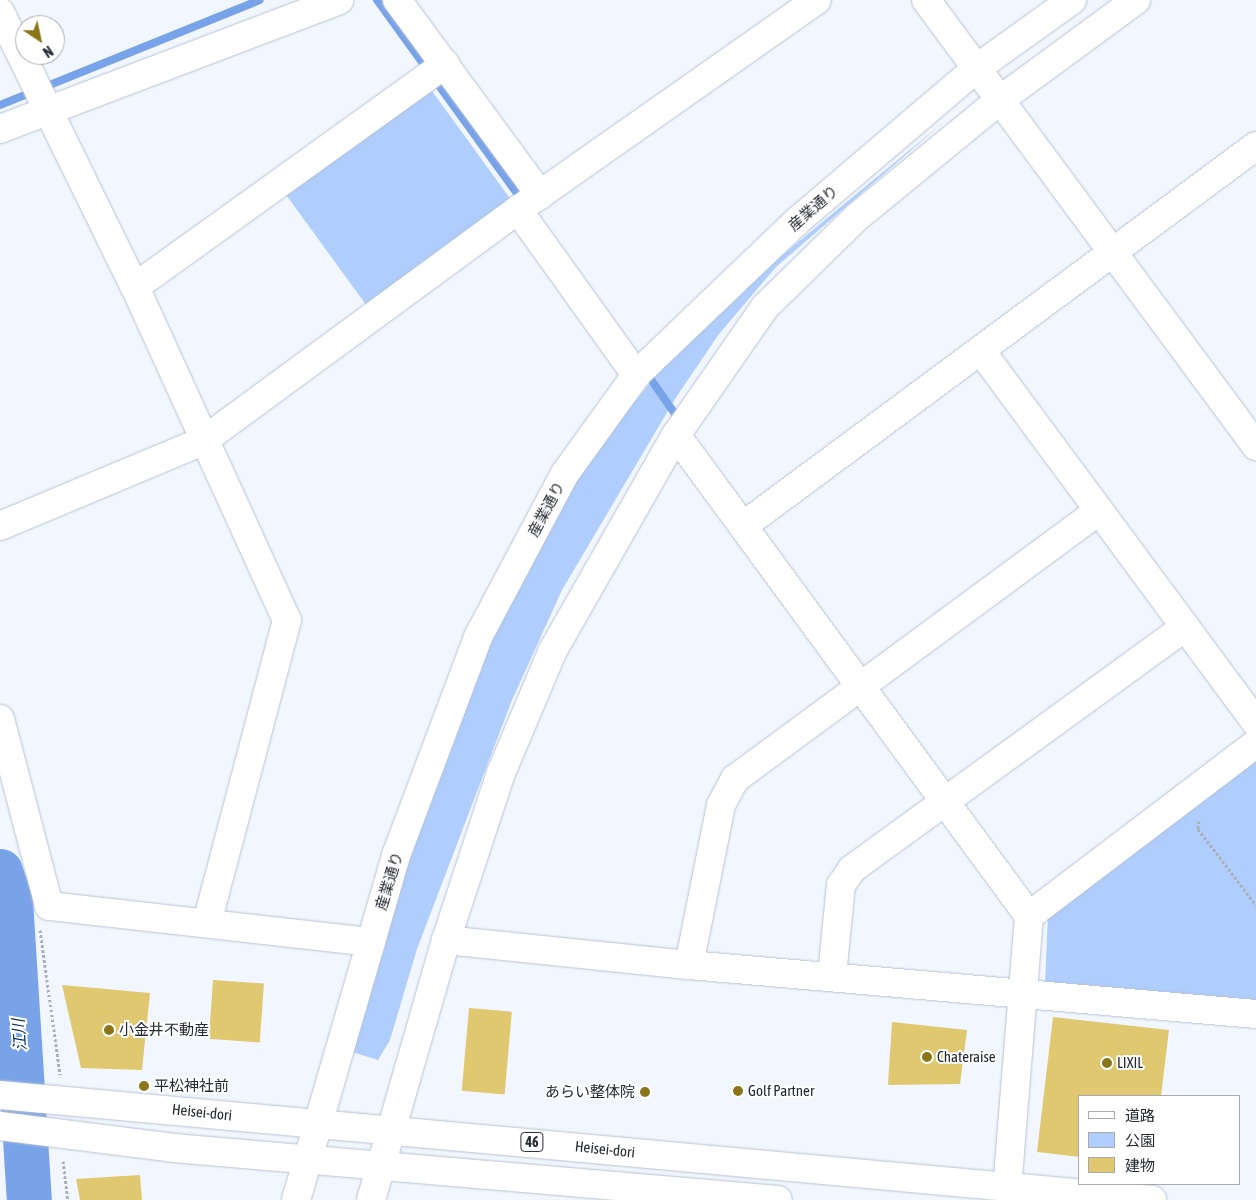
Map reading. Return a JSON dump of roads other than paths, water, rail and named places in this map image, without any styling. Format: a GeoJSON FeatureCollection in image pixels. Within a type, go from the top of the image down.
{"type":"FeatureCollection","features":[{"type":"Feature","properties":{"kind":"street"},"geometry":{"type":"LineString","coordinates":[[0,129],[48,113],[339,0]]}},
{"type":"Feature","properties":{"kind":"street"},"geometry":{"type":"LineString","coordinates":[[397,0],[445,64],[636,375]]}},
{"type":"Feature","properties":{"kind":"street"},"geometry":{"type":"LineString","coordinates":[[0,526],[202,440],[529,202],[817,0]]}},
{"type":"Feature","properties":{"kind":"street"},"geometry":{"type":"LineString","coordinates":[[926,0],[1256,446]]}},
{"type":"Feature","properties":{"kind":"street","name":"産業通り"},"geometry":{"type":"LineString","coordinates":[[296,1200],[398,853],[478,637],[564,474],[636,375],[796,222],[977,68],[1072,0]]}},
{"type":"Feature","properties":{"kind":"street"},"geometry":{"type":"LineString","coordinates":[[371,1200],[446,940],[501,773],[552,652],[676,435],[765,307],[857,217],[1000,100],[1136,0]]}},
{"type":"Feature","properties":{"kind":"street"},"geometry":{"type":"LineString","coordinates":[[0,12],[135,287],[202,440],[287,620],[207,922]]}},
{"type":"Feature","properties":{"kind":"street"},"geometry":{"type":"LineString","coordinates":[[135,287],[445,64]]}},
{"type":"Feature","properties":{"kind":"street"},"geometry":{"type":"LineString","coordinates":[[744,526],[1114,252],[1254,152]]}},
{"type":"Feature","properties":{"kind":"street"},"geometry":{"type":"LineString","coordinates":[[981,351],[1256,722]]}},
{"type":"Feature","properties":{"kind":"street"},"geometry":{"type":"LineString","coordinates":[[676,435],[947,800],[1029,916],[1007,1187]]}},
{"type":"Feature","properties":{"kind":"street"},"geometry":{"type":"LineString","coordinates":[[689,965],[721,805],[735,780],[1099,511]]}},
{"type":"Feature","properties":{"kind":"street"},"geometry":{"type":"LineString","coordinates":[[832,976],[841,885],[852,869],[1185,627]]}},
{"type":"Feature","properties":{"kind":"street"},"geometry":{"type":"LineString","coordinates":[[0,719],[49,906],[207,922],[371,942]]}},
{"type":"Feature","properties":{"kind":"street"},"geometry":{"type":"LineString","coordinates":[[1029,916],[1256,744]]}},
{"type":"Feature","properties":{"kind":"street"},"geometry":{"type":"LineString","coordinates":[[446,940],[689,965],[1256,1014]]}},
{"type":"Feature","properties":{"kind":"street","name":"Heisei-dori"},"geometry":{"type":"LineString","coordinates":[[0,1095],[59,1089],[319,1124],[1152,1200]]}},
{"type":"Feature","properties":{"kind":"street"},"geometry":{"type":"LineString","coordinates":[[0,1126],[62,1146],[309,1159],[778,1200]]}},
{"type":"Feature","properties":{"kind":"waterway"},"geometry":{"type":"LineString","coordinates":[[0,105],[260,0]]}},
{"type":"Feature","properties":{"kind":"waterway"},"geometry":{"type":"LineString","coordinates":[[377,0],[523,202]]}},
{"type":"Feature","properties":{"kind":"waterway"},"geometry":{"type":"LineString","coordinates":[[645,371],[680,421]]}},
{"type":"Feature","properties":{"kind":"waterway","name":"江川"},"geometry":{"type":"LineString","coordinates":[[0,871],[10,900],[29,1200]]}},
{"type":"Feature","properties":{"kind":"place","name":"小金井不動産"},"geometry":{"type":"Point","coordinates":[109,1030]}},
{"type":"Feature","properties":{"kind":"place","name":"Chateraise"},"geometry":{"type":"Point","coordinates":[927,1057]}},
{"type":"Feature","properties":{"kind":"place","name":"LIXIL"},"geometry":{"type":"Point","coordinates":[1107,1063]}},
{"type":"Feature","properties":{"kind":"place","name":"平松神社前"},"geometry":{"type":"Point","coordinates":[144,1086]}},
{"type":"Feature","properties":{"kind":"place","name":"Golf Partner"},"geometry":{"type":"Point","coordinates":[738,1091]}},
{"type":"Feature","properties":{"kind":"place","name":"あらい整体院"},"geometry":{"type":"Point","coordinates":[645,1092]}}]}
